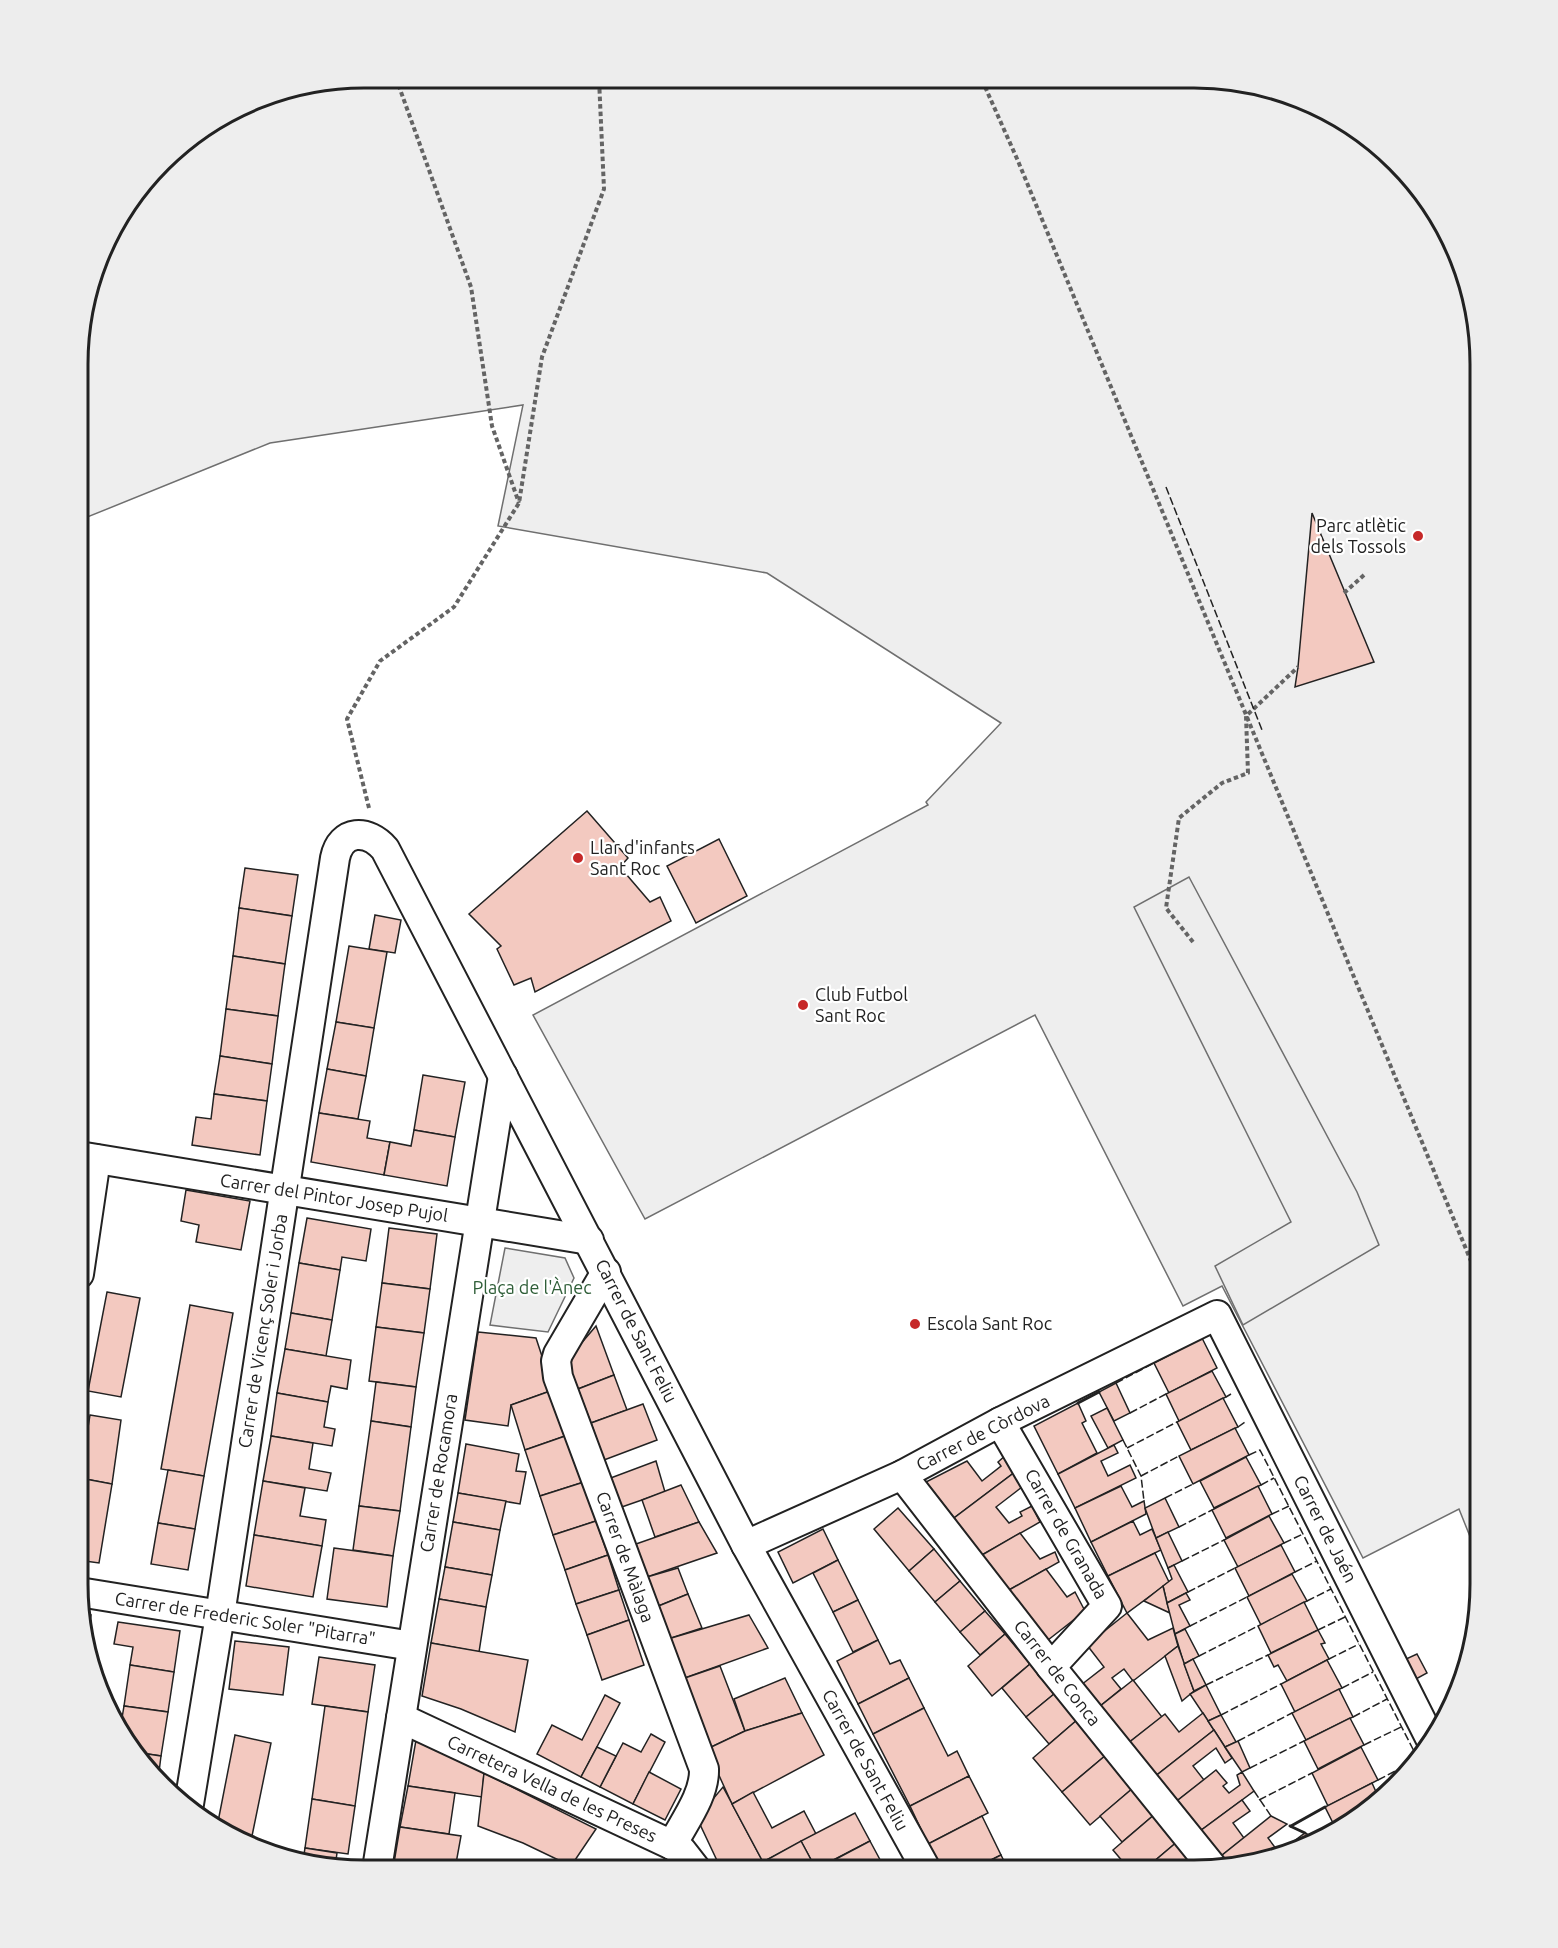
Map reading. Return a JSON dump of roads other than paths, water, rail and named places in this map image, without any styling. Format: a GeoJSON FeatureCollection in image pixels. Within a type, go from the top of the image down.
{"type":"FeatureCollection","features":[{"type":"Feature","properties":{"kind":"street","name":"Carrer de Sant Feliu"},"geometry":{"type":"LineString","coordinates":[[335,858],[342,842],[354,835],[366,836],[377,841],[385,849],[746,1545],[921,1860]]}},
{"type":"Feature","properties":{"kind":"street","name":"Carrer de Vicenç Soler i Jorba"},"geometry":{"type":"LineString","coordinates":[[190,1797],[335,858]]}},
{"type":"Feature","properties":{"kind":"street","name":"Carrer de Rocamora"},"geometry":{"type":"LineString","coordinates":[[378,1860],[503,1076]]}},
{"type":"Feature","properties":{"kind":"street","name":"Carrer del Pintor Josep Pujol"},"geometry":{"type":"LineString","coordinates":[[88,1158],[589,1240]]}},
{"type":"Feature","properties":{"kind":"street","name":"Carrer de Màlaga"},"geometry":{"type":"LineString","coordinates":[[606,1272],[556,1361],[558,1377],[704,1769],[700,1791],[672,1845]]}},
{"type":"Feature","properties":{"kind":"street","name":"Carrer de Còrdova"},"geometry":{"type":"LineString","coordinates":[[746,1545],[902,1475],[1000,1422],[1217,1316]]}},
{"type":"Feature","properties":{"kind":"street","name":"Carrer de Jaén"},"geometry":{"type":"LineString","coordinates":[[1217,1316],[1426,1731]]}},
{"type":"Feature","properties":{"kind":"street","name":"Carrer de Granada"},"geometry":{"type":"LineString","coordinates":[[1000,1422],[1107,1606],[1051,1666]]}},
{"type":"Feature","properties":{"kind":"street","name":"Carrer de Conca"},"geometry":{"type":"LineString","coordinates":[[902,1475],[1206,1859]]}},
{"type":"Feature","properties":{"kind":"street","name":"Carrer de Frederic Soler \"Pitarra\""},"geometry":{"type":"LineString","coordinates":[[89,1594],[412,1646]]}},
{"type":"Feature","properties":{"kind":"street","name":"Carretera Vella de les Preses"},"geometry":{"type":"LineString","coordinates":[[401,1718],[672,1845],[682,1851],[689,1860]]}},
{"type":"Feature","properties":{"kind":"place","name":"Parc atlètic dels Tossols"},"geometry":{"type":"Point","coordinates":[1418,536]}},
{"type":"Feature","properties":{"kind":"place","name":"Llar d'infants Sant Roc"},"geometry":{"type":"Point","coordinates":[578,858]}},
{"type":"Feature","properties":{"kind":"place","name":"Club Futbol Sant Roc"},"geometry":{"type":"Point","coordinates":[803,1005]}},
{"type":"Feature","properties":{"kind":"place","name":"Escola Sant Roc"},"geometry":{"type":"Point","coordinates":[915,1324]}},
{"type":"Feature","properties":{"kind":"park label","name":"Plaça de l'Ànec"},"geometry":{"type":"Point","coordinates":[532,1288]}}]}
